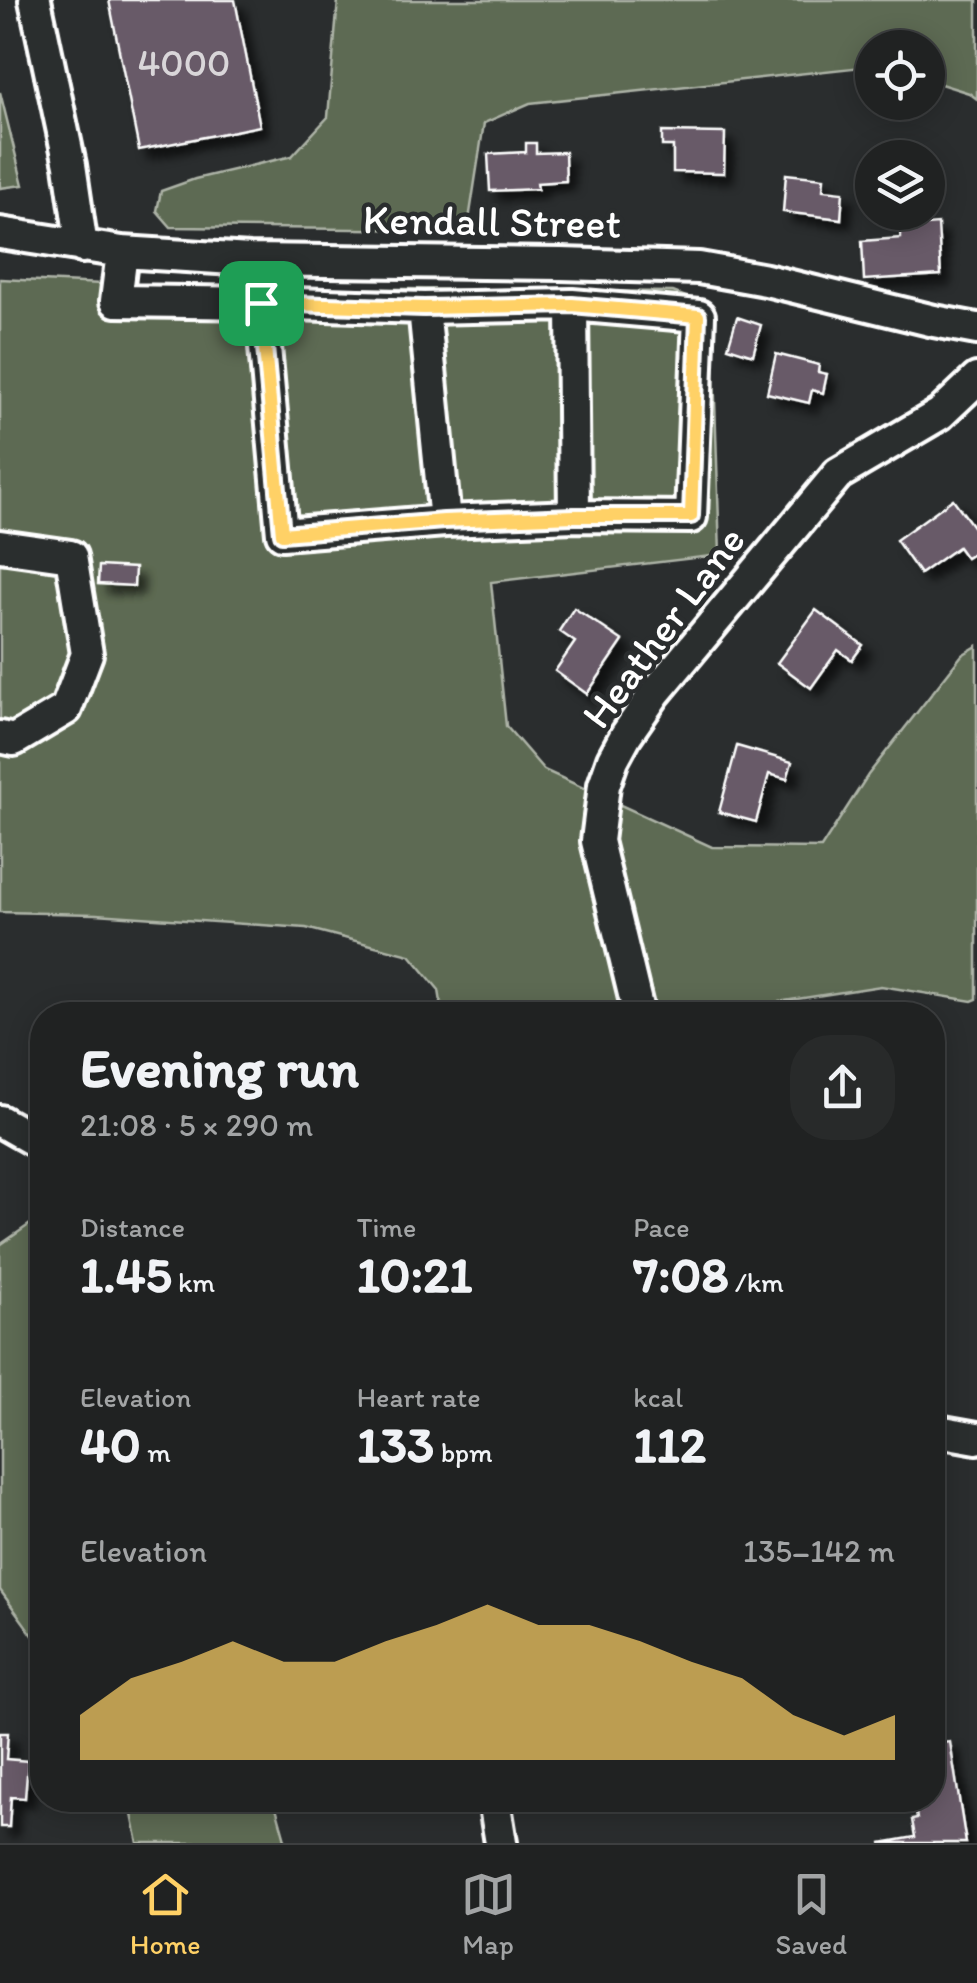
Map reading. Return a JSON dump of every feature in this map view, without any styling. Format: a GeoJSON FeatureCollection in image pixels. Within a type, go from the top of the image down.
{"type":"FeatureCollection","features":[{"type":"Feature","properties":{"kind":"street"},"geometry":{"type":"LineString","coordinates":[[36,0],[70,165],[82,246]]}},
{"type":"Feature","properties":{"kind":"street","name":"Kendall Street"},"geometry":{"type":"LineString","coordinates":[[0,232],[122,252],[250,260],[699,268],[977,329]]}},
{"type":"Feature","properties":{"kind":"street"},"geometry":{"type":"LineString","coordinates":[[122,252],[116,302],[261,303],[424,308],[572,305],[698,316],[691,516],[444,521],[282,534],[261,303]]}},
{"type":"Feature","properties":{"kind":"street"},"geometry":{"type":"LineString","coordinates":[[572,305],[574,516]]}},
{"type":"Feature","properties":{"kind":"street"},"geometry":{"type":"LineString","coordinates":[[424,308],[444,521]]}},
{"type":"Feature","properties":{"kind":"street","name":"Heather Lane"},"geometry":{"type":"LineString","coordinates":[[636,1002],[596,841],[604,784],[626,735],[655,693],[838,474],[940,414],[977,378]]}},
{"type":"Feature","properties":{"kind":"street"},"geometry":{"type":"LineString","coordinates":[[0,546],[71,556],[86,654],[66,709],[14,740],[0,737]]}},
{"type":"Feature","properties":{"kind":"street"},"geometry":{"type":"LineString","coordinates":[[0,1121],[30,1138]]}},
{"type":"Feature","properties":{"kind":"street"},"geometry":{"type":"LineString","coordinates":[[945,1432],[977,1438]]}},
{"type":"Feature","properties":{"kind":"street"},"geometry":{"type":"LineString","coordinates":[[496,1812],[501,1843]]}},
{"type":"Feature","properties":{"kind":"green space"},"geometry":{"type":"Polygon","coordinates":[[[338,0],[977,0],[977,99],[945,85],[945,30],[855,30],[855,68],[530,103],[484,123],[469,220],[442,230],[171,227],[157,211],[161,191],[292,156],[328,117],[338,0]]]}},
{"type":"Feature","properties":{"kind":"green space"},"geometry":{"type":"Polygon","coordinates":[[[0,92],[23,185],[0,188],[0,92]]]}},
{"type":"Feature","properties":{"kind":"green space"},"geometry":{"type":"Polygon","coordinates":[[[0,279],[143,286],[673,292],[712,307],[720,555],[491,582],[506,726],[544,770],[712,847],[821,848],[868,775],[962,655],[977,646],[977,999],[972,1001],[881,986],[778,1002],[441,1002],[439,990],[410,955],[306,928],[96,914],[0,912],[0,279]]]}},
{"type":"Feature","properties":{"kind":"green space"},"geometry":{"type":"Polygon","coordinates":[[[30,1224],[30,1631],[0,1590],[0,1245],[30,1224]]]}},
{"type":"Feature","properties":{"kind":"green space"},"geometry":{"type":"Polygon","coordinates":[[[132,1812],[277,1812],[286,1843],[138,1843],[132,1812]]]}},
{"type":"Feature","properties":{"kind":"building"},"geometry":{"type":"Polygon","coordinates":[[[109,0],[235,0],[260,126],[139,150],[109,0]]]}},
{"type":"Feature","properties":{"kind":"building"},"geometry":{"type":"Polygon","coordinates":[[[662,132],[725,133],[724,173],[673,172],[673,146],[662,146],[662,132]]]}},
{"type":"Feature","properties":{"kind":"building"},"geometry":{"type":"Polygon","coordinates":[[[526,143],[536,143],[536,153],[565,152],[566,181],[537,183],[538,189],[490,191],[488,154],[526,152],[526,143]]]}},
{"type":"Feature","properties":{"kind":"building"},"geometry":{"type":"Polygon","coordinates":[[[786,174],[824,178],[823,190],[843,192],[841,219],[783,212],[786,174]]]}},
{"type":"Feature","properties":{"kind":"building"},"geometry":{"type":"Polygon","coordinates":[[[901,230],[938,230],[941,275],[864,280],[862,241],[901,238],[901,230]]]}},
{"type":"Feature","properties":{"kind":"building"},"geometry":{"type":"Polygon","coordinates":[[[737,317],[761,325],[753,355],[728,347],[737,317]]]}},
{"type":"Feature","properties":{"kind":"building"},"geometry":{"type":"Polygon","coordinates":[[[776,354],[819,365],[818,372],[827,374],[823,393],[812,390],[809,403],[767,393],[776,354]]]}},
{"type":"Feature","properties":{"kind":"building"},"geometry":{"type":"Polygon","coordinates":[[[953,499],[977,532],[977,551],[966,558],[958,547],[920,574],[896,540],[953,499]]]}},
{"type":"Feature","properties":{"kind":"building"},"geometry":{"type":"Polygon","coordinates":[[[99,566],[135,568],[134,586],[98,584],[99,566]]]}},
{"type":"Feature","properties":{"kind":"building"},"geometry":{"type":"Polygon","coordinates":[[[574,608],[623,641],[587,694],[555,671],[575,642],[559,631],[574,608]]]}},
{"type":"Feature","properties":{"kind":"building"},"geometry":{"type":"Polygon","coordinates":[[[816,610],[863,645],[852,660],[838,650],[811,688],[777,663],[816,610]]]}},
{"type":"Feature","properties":{"kind":"building"},"geometry":{"type":"Polygon","coordinates":[[[737,746],[792,762],[787,779],[769,774],[756,822],[719,812],[737,746]]]}},
{"type":"Feature","properties":{"kind":"building"},"geometry":{"type":"Polygon","coordinates":[[[0,1733],[8,1733],[6,1759],[28,1761],[25,1798],[11,1797],[9,1827],[0,1827],[0,1733]]]}},
{"type":"Feature","properties":{"kind":"building"},"geometry":{"type":"Polygon","coordinates":[[[950,1742],[966,1843],[881,1843],[915,1837],[912,1820],[917,1819],[916,1812],[945,1812],[945,1743],[950,1742]]]}},
{"type":"Feature","properties":{"kind":"route"},"geometry":{"type":"LineString","coordinates":[[261,303],[424,308],[572,305],[698,316],[691,516],[444,521],[282,534],[261,303]]}}]}
